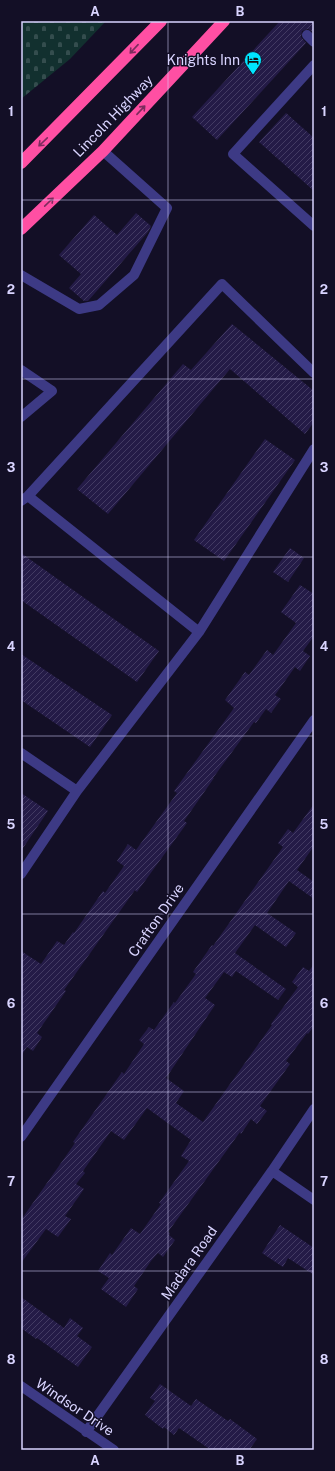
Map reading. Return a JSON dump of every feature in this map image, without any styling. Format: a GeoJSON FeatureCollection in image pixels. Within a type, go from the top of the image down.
{"type":"FeatureCollection","features":[{"type":"Feature","properties":{"kind":"highway"},"geometry":{"type":"LineString","coordinates":[[21,163],[160,21]]}},
{"type":"Feature","properties":{"kind":"highway","name":"Lincoln Highway"},"geometry":{"type":"LineString","coordinates":[[21,229],[103,151],[224,21]]}},
{"type":"Feature","properties":{"kind":"street"},"geometry":{"type":"LineString","coordinates":[[314,66],[233,154],[314,226]]}},
{"type":"Feature","properties":{"kind":"street"},"geometry":{"type":"LineString","coordinates":[[21,275],[79,309],[99,306],[134,275],[167,208],[103,151]]}},
{"type":"Feature","properties":{"kind":"street"},"geometry":{"type":"LineString","coordinates":[[199,632],[25,498],[222,284],[314,373]]}},
{"type":"Feature","properties":{"kind":"street"},"geometry":{"type":"LineString","coordinates":[[21,370],[52,391],[21,417]]}},
{"type":"Feature","properties":{"kind":"street"},"geometry":{"type":"LineString","coordinates":[[21,874],[77,791],[199,632],[314,449]]}},
{"type":"Feature","properties":{"kind":"street","name":"Crafton Drive"},"geometry":{"type":"LineString","coordinates":[[21,1137],[314,720]]}},
{"type":"Feature","properties":{"kind":"street"},"geometry":{"type":"LineString","coordinates":[[21,753],[77,791]]}},
{"type":"Feature","properties":{"kind":"street","name":"Madara Road"},"geometry":{"type":"LineString","coordinates":[[86,1432],[272,1171],[314,1109]]}},
{"type":"Feature","properties":{"kind":"street"},"geometry":{"type":"LineString","coordinates":[[272,1171],[314,1200]]}},
{"type":"Feature","properties":{"kind":"street","name":"Windsor Drive"},"geometry":{"type":"LineString","coordinates":[[21,1386],[114,1450]]}},
{"type":"Feature","properties":{"kind":"green space"},"geometry":{"type":"Polygon","coordinates":[[[21,21],[106,21],[70,59],[21,99],[21,21]]]}},
{"type":"Feature","properties":{"kind":"building","name":"Knights Inn"},"geometry":{"type":"Polygon","coordinates":[[[280,21],[314,21],[314,33],[308,29],[302,31],[301,37],[306,43],[217,140],[192,117],[280,21]]]}},
{"type":"Feature","properties":{"kind":"building"},"geometry":{"type":"Polygon","coordinates":[[[286,113],[314,138],[314,191],[259,142],[286,113]]]}},
{"type":"Feature","properties":{"kind":"building"},"geometry":{"type":"Polygon","coordinates":[[[136,213],[151,226],[148,232],[88,301],[84,301],[69,288],[81,274],[59,255],[94,215],[117,235],[136,213]]]}},
{"type":"Feature","properties":{"kind":"building"},"geometry":{"type":"Polygon","coordinates":[[[232,324],[314,391],[314,422],[305,434],[230,369],[108,514],[77,489],[183,364],[191,370],[232,324]]]}},
{"type":"Feature","properties":{"kind":"building"},"geometry":{"type":"Polygon","coordinates":[[[265,439],[295,460],[224,561],[194,540],[265,439]]]}},
{"type":"Feature","properties":{"kind":"building"},"geometry":{"type":"Polygon","coordinates":[[[290,548],[304,558],[288,582],[273,572],[290,548]]]}},
{"type":"Feature","properties":{"kind":"building"},"geometry":{"type":"Polygon","coordinates":[[[21,553],[159,651],[137,682],[21,600],[21,553]]]}},
{"type":"Feature","properties":{"kind":"building"},"geometry":{"type":"Polygon","coordinates":[[[300,585],[314,594],[314,636],[303,651],[310,656],[300,671],[295,667],[275,695],[281,699],[271,713],[266,709],[256,723],[254,722],[213,778],[184,821],[187,823],[137,892],[135,890],[64,990],[66,991],[37,1033],[42,1037],[33,1051],[27,1047],[21,1056],[21,951],[41,964],[57,941],[64,945],[103,891],[105,893],[124,866],[117,861],[128,844],[136,850],[177,793],[174,791],[234,708],[225,700],[245,672],[249,675],[267,650],[273,655],[296,623],[281,612],[300,585]]]}},
{"type":"Feature","properties":{"kind":"building"},"geometry":{"type":"Polygon","coordinates":[[[21,654],[112,715],[90,747],[21,700],[21,654]]]}},
{"type":"Feature","properties":{"kind":"building"},"geometry":{"type":"Polygon","coordinates":[[[21,793],[48,811],[21,851],[21,793]]]}},
{"type":"Feature","properties":{"kind":"building"},"geometry":{"type":"Polygon","coordinates":[[[314,804],[314,846],[297,870],[314,882],[314,899],[289,881],[267,913],[296,933],[286,947],[255,925],[235,953],[286,989],[278,1000],[236,971],[232,977],[224,972],[205,998],[215,1005],[166,1078],[184,1091],[176,1103],[203,1122],[298,987],[292,982],[303,967],[309,971],[314,964],[314,1026],[286,1061],[290,1064],[260,1106],[267,1111],[257,1124],[251,1119],[241,1134],[240,1132],[168,1232],[170,1233],[169,1235],[175,1240],[163,1257],[158,1253],[151,1261],[134,1286],[138,1289],[126,1307],[101,1289],[109,1278],[98,1271],[110,1253],[112,1255],[131,1228],[140,1234],[161,1204],[159,1203],[189,1161],[181,1156],[191,1140],[147,1108],[124,1140],[111,1131],[83,1171],[85,1173],[76,1184],[84,1189],[65,1216],[71,1219],[58,1237],[46,1229],[21,1263],[21,1220],[75,1143],[73,1142],[122,1072],[124,1074],[144,1044],[139,1040],[149,1027],[154,1030],[174,1002],[175,1003],[196,974],[193,972],[283,847],[278,843],[288,829],[293,833],[314,804]]]}},
{"type":"Feature","properties":{"kind":"building"},"geometry":{"type":"Polygon","coordinates":[[[280,1225],[314,1248],[314,1275],[288,1258],[283,1267],[262,1253],[280,1225]]]}},
{"type":"Feature","properties":{"kind":"building"},"geometry":{"type":"Polygon","coordinates":[[[21,1297],[64,1328],[70,1318],[83,1328],[77,1336],[92,1347],[78,1367],[21,1328],[21,1297]]]}},
{"type":"Feature","properties":{"kind":"building"},"geometry":{"type":"Polygon","coordinates":[[[160,1384],[191,1406],[196,1399],[228,1421],[230,1419],[257,1439],[249,1450],[211,1450],[179,1428],[174,1435],[164,1427],[163,1429],[145,1415],[155,1401],[150,1398],[160,1384]]]}},
{"type":"Feature","properties":{"kind":"place","name":"Knights Inn"},"geometry":{"type":"Point","coordinates":[253,75]}}]}
